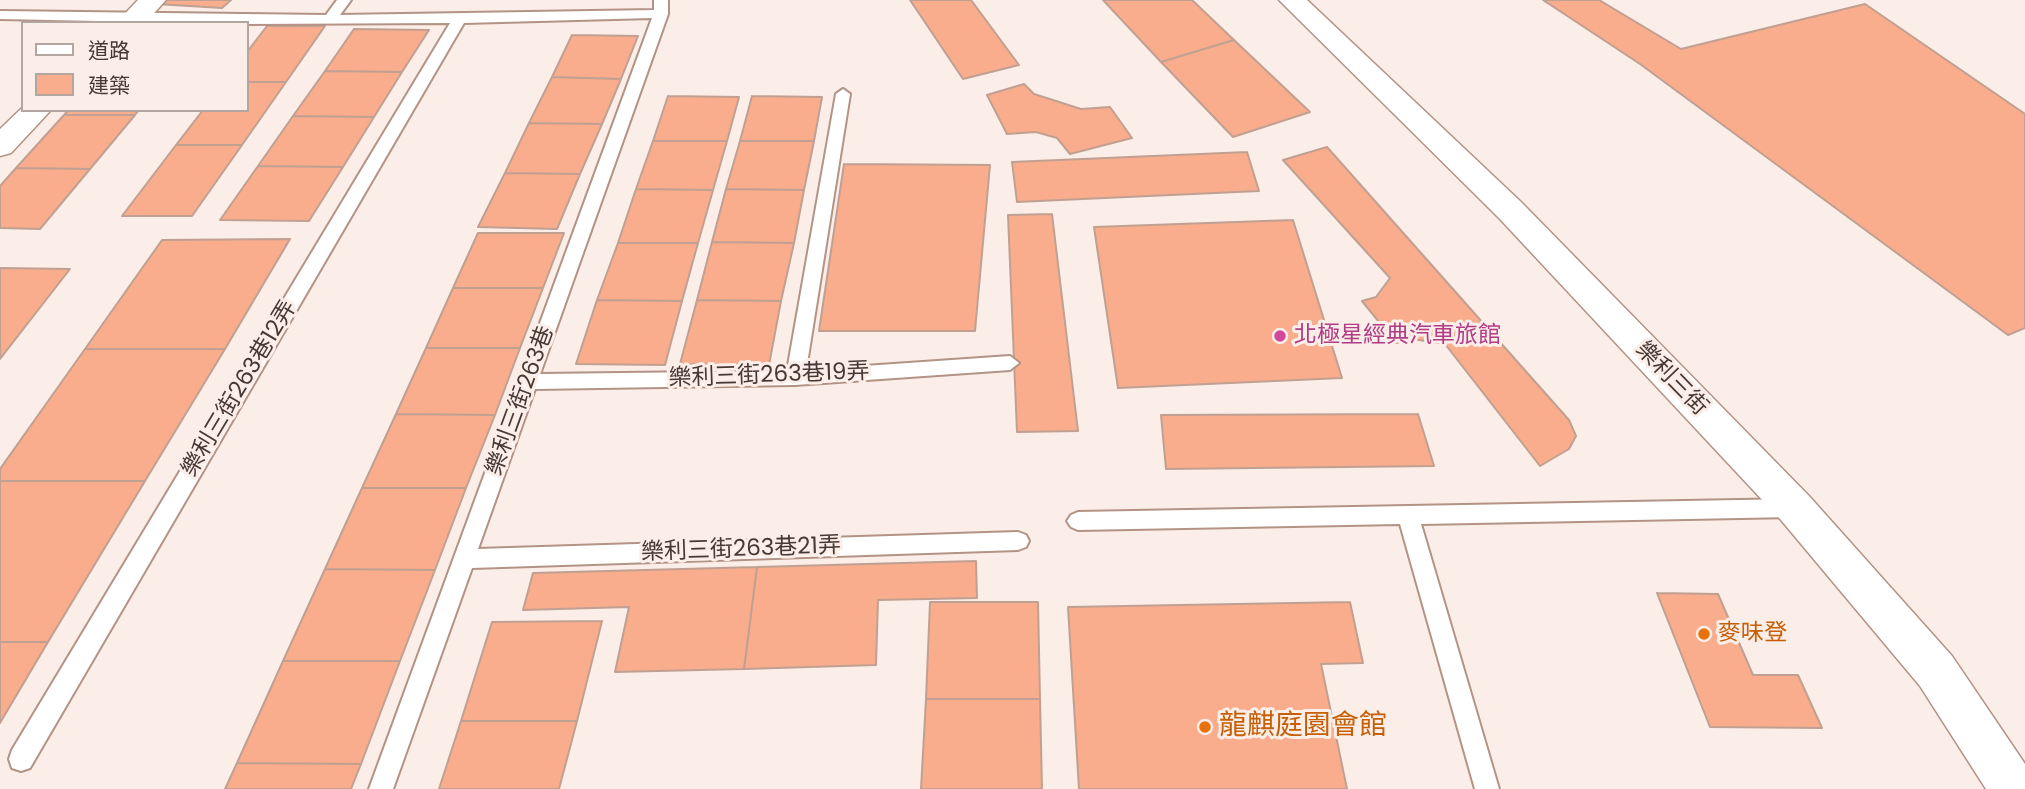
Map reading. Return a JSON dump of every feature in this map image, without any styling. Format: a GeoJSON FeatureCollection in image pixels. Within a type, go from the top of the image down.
{"type":"FeatureCollection","features":[{"type":"Feature","properties":{"kind":"street","name":"樂利三街"},"geometry":{"type":"LineString","coordinates":[[1292,0],[1510,210],[1796,508],[1936,671],[2014,789]]}},
{"type":"Feature","properties":{"kind":"street"},"geometry":{"type":"LineString","coordinates":[[0,146],[35,112]]}},
{"type":"Feature","properties":{"kind":"lane"},"geometry":{"type":"LineString","coordinates":[[330,20],[344,0]]}},
{"type":"Feature","properties":{"kind":"lane"},"geometry":{"type":"LineString","coordinates":[[482,19],[492,0]]}},
{"type":"Feature","properties":{"kind":"lane"},"geometry":{"type":"LineString","coordinates":[[0,15],[139,14],[330,20],[482,19],[661,7]]}},
{"type":"Feature","properties":{"kind":"lane","name":"樂利三街263巷"},"geometry":{"type":"LineString","coordinates":[[381,789],[529,382],[661,7]]}},
{"type":"Feature","properties":{"kind":"lane","name":"樂利三街263巷12弄"},"geometry":{"type":"LineString","coordinates":[[21,758],[458,19]]}},
{"type":"Feature","properties":{"kind":"lane"},"geometry":{"type":"LineString","coordinates":[[795,378],[843,94]]}},
{"type":"Feature","properties":{"kind":"lane","name":"樂利三街263巷19弄"},"geometry":{"type":"LineString","coordinates":[[529,382],[795,378],[1010,363]]}},
{"type":"Feature","properties":{"kind":"lane"},"geometry":{"type":"LineString","coordinates":[[1078,521],[1796,508]]}},
{"type":"Feature","properties":{"kind":"lane"},"geometry":{"type":"LineString","coordinates":[[1408,515],[1486,789]]}},
{"type":"Feature","properties":{"kind":"lane","name":"樂利三街263巷21弄"},"geometry":{"type":"LineString","coordinates":[[464,559],[1018,541]]}},
{"type":"Feature","properties":{"kind":"building"},"geometry":{"type":"Polygon","coordinates":[[[160,0],[231,0],[222,8],[156,4],[160,0]]]}},
{"type":"Feature","properties":{"kind":"building"},"geometry":{"type":"Polygon","coordinates":[[[910,0],[971,0],[1019,65],[963,79],[910,0]]]}},
{"type":"Feature","properties":{"kind":"building"},"geometry":{"type":"Polygon","coordinates":[[[1103,0],[1192,0],[1234,40],[1161,62],[1103,0]]]}},
{"type":"Feature","properties":{"kind":"building"},"geometry":{"type":"Polygon","coordinates":[[[1543,0],[1599,0],[1681,49],[1865,4],[2025,114],[2025,328],[2008,335],[1640,64],[1543,0]]]}},
{"type":"Feature","properties":{"kind":"building"},"geometry":{"type":"Polygon","coordinates":[[[267,26],[325,26],[286,82],[248,82],[248,51],[267,26]]]}},
{"type":"Feature","properties":{"kind":"building"},"geometry":{"type":"Polygon","coordinates":[[[354,29],[429,30],[402,72],[325,71],[354,29]]]}},
{"type":"Feature","properties":{"kind":"building"},"geometry":{"type":"Polygon","coordinates":[[[572,35],[638,36],[621,79],[552,77],[572,35]]]}},
{"type":"Feature","properties":{"kind":"building"},"geometry":{"type":"Polygon","coordinates":[[[1234,40],[1310,112],[1233,137],[1161,62],[1234,40]]]}},
{"type":"Feature","properties":{"kind":"building"},"geometry":{"type":"Polygon","coordinates":[[[325,71],[402,72],[374,117],[293,116],[325,71]]]}},
{"type":"Feature","properties":{"kind":"building"},"geometry":{"type":"Polygon","coordinates":[[[552,77],[621,79],[602,124],[529,123],[552,77]]]}},
{"type":"Feature","properties":{"kind":"building"},"geometry":{"type":"Polygon","coordinates":[[[248,82],[286,82],[242,145],[176,145],[201,112],[248,112],[248,82]]]}},
{"type":"Feature","properties":{"kind":"building"},"geometry":{"type":"Polygon","coordinates":[[[1024,84],[1034,94],[1081,109],[1110,107],[1132,138],[1070,154],[1057,138],[1036,132],[1007,134],[987,95],[1024,84]]]}},
{"type":"Feature","properties":{"kind":"building"},"geometry":{"type":"Polygon","coordinates":[[[668,96],[739,97],[727,141],[653,141],[668,96]]]}},
{"type":"Feature","properties":{"kind":"building"},"geometry":{"type":"Polygon","coordinates":[[[752,96],[822,97],[814,141],[740,141],[752,96]]]}},
{"type":"Feature","properties":{"kind":"building"},"geometry":{"type":"Polygon","coordinates":[[[66,112],[137,112],[135,115],[64,115],[66,112]]]}},
{"type":"Feature","properties":{"kind":"building"},"geometry":{"type":"Polygon","coordinates":[[[64,115],[135,115],[90,169],[16,168],[64,115]]]}},
{"type":"Feature","properties":{"kind":"building"},"geometry":{"type":"Polygon","coordinates":[[[293,116],[374,117],[343,167],[258,166],[293,116]]]}},
{"type":"Feature","properties":{"kind":"building"},"geometry":{"type":"Polygon","coordinates":[[[529,123],[602,124],[580,174],[505,173],[529,123]]]}},
{"type":"Feature","properties":{"kind":"building"},"geometry":{"type":"Polygon","coordinates":[[[653,141],[727,141],[713,190],[636,189],[653,141]]]}},
{"type":"Feature","properties":{"kind":"building"},"geometry":{"type":"Polygon","coordinates":[[[740,141],[814,141],[804,190],[726,189],[740,141]]]}},
{"type":"Feature","properties":{"kind":"building"},"geometry":{"type":"Polygon","coordinates":[[[176,145],[242,145],[192,216],[122,216],[176,145]]]}},
{"type":"Feature","properties":{"kind":"building"},"geometry":{"type":"Polygon","coordinates":[[[1327,147],[1569,420],[1576,436],[1569,449],[1540,466],[1445,344],[1412,339],[1396,343],[1362,301],[1376,297],[1390,278],[1283,160],[1327,147]]]}},
{"type":"Feature","properties":{"kind":"building"},"geometry":{"type":"Polygon","coordinates":[[[1247,152],[1259,191],[1017,202],[1012,162],[1247,152]]]}},
{"type":"Feature","properties":{"kind":"building"},"geometry":{"type":"Polygon","coordinates":[[[844,164],[990,165],[975,331],[819,331],[844,164]]]}},
{"type":"Feature","properties":{"kind":"building"},"geometry":{"type":"Polygon","coordinates":[[[258,166],[343,167],[309,221],[220,220],[258,166]]]}},
{"type":"Feature","properties":{"kind":"building"},"geometry":{"type":"Polygon","coordinates":[[[16,168],[90,169],[40,229],[0,228],[0,186],[16,168]]]}},
{"type":"Feature","properties":{"kind":"building"},"geometry":{"type":"Polygon","coordinates":[[[505,173],[580,174],[557,229],[478,227],[505,173]]]}},
{"type":"Feature","properties":{"kind":"building"},"geometry":{"type":"Polygon","coordinates":[[[636,189],[713,190],[698,243],[618,243],[636,189]]]}},
{"type":"Feature","properties":{"kind":"building"},"geometry":{"type":"Polygon","coordinates":[[[726,189],[804,190],[794,243],[712,242],[726,189]]]}},
{"type":"Feature","properties":{"kind":"building"},"geometry":{"type":"Polygon","coordinates":[[[1052,214],[1078,431],[1017,432],[1008,215],[1052,214]]]}},
{"type":"Feature","properties":{"kind":"building"},"geometry":{"type":"Polygon","coordinates":[[[1293,220],[1342,378],[1118,388],[1094,227],[1293,220]]]}},
{"type":"Feature","properties":{"kind":"building"},"geometry":{"type":"Polygon","coordinates":[[[478,233],[564,233],[543,288],[453,288],[478,233]]]}},
{"type":"Feature","properties":{"kind":"building"},"geometry":{"type":"Polygon","coordinates":[[[290,239],[225,349],[85,349],[162,240],[290,239]]]}},
{"type":"Feature","properties":{"kind":"building"},"geometry":{"type":"Polygon","coordinates":[[[712,242],[794,243],[781,301],[697,300],[712,242]]]}},
{"type":"Feature","properties":{"kind":"building"},"geometry":{"type":"Polygon","coordinates":[[[618,243],[698,243],[682,301],[597,300],[618,243]]]}},
{"type":"Feature","properties":{"kind":"building"},"geometry":{"type":"Polygon","coordinates":[[[0,268],[70,269],[0,359],[0,268]]]}},
{"type":"Feature","properties":{"kind":"building"},"geometry":{"type":"Polygon","coordinates":[[[453,288],[543,288],[520,348],[426,348],[453,288]]]}},
{"type":"Feature","properties":{"kind":"building"},"geometry":{"type":"Polygon","coordinates":[[[597,300],[682,301],[665,365],[576,364],[597,300]]]}},
{"type":"Feature","properties":{"kind":"building"},"geometry":{"type":"Polygon","coordinates":[[[697,300],[781,301],[769,365],[680,364],[697,300]]]}},
{"type":"Feature","properties":{"kind":"building"},"geometry":{"type":"Polygon","coordinates":[[[426,348],[520,348],[495,415],[396,414],[426,348]]]}},
{"type":"Feature","properties":{"kind":"building"},"geometry":{"type":"Polygon","coordinates":[[[85,349],[225,349],[145,481],[0,481],[0,469],[85,349]]]}},
{"type":"Feature","properties":{"kind":"building"},"geometry":{"type":"Polygon","coordinates":[[[396,414],[495,415],[466,488],[362,488],[396,414]]]}},
{"type":"Feature","properties":{"kind":"building"},"geometry":{"type":"Polygon","coordinates":[[[1418,414],[1434,466],[1166,469],[1161,415],[1418,414]]]}},
{"type":"Feature","properties":{"kind":"building"},"geometry":{"type":"Polygon","coordinates":[[[0,481],[145,481],[48,642],[0,642],[0,481]]]}},
{"type":"Feature","properties":{"kind":"building"},"geometry":{"type":"Polygon","coordinates":[[[362,488],[466,488],[435,570],[325,569],[362,488]]]}},
{"type":"Feature","properties":{"kind":"building"},"geometry":{"type":"Polygon","coordinates":[[[976,561],[977,598],[878,600],[876,665],[744,669],[757,567],[976,561]]]}},
{"type":"Feature","properties":{"kind":"building"},"geometry":{"type":"Polygon","coordinates":[[[757,567],[744,669],[615,672],[629,607],[523,610],[533,573],[757,567]]]}},
{"type":"Feature","properties":{"kind":"building"},"geometry":{"type":"Polygon","coordinates":[[[325,569],[435,570],[400,661],[283,661],[325,569]]]}},
{"type":"Feature","properties":{"kind":"building","name":"麥味登"},"geometry":{"type":"Polygon","coordinates":[[[1657,593],[1718,594],[1753,675],[1798,675],[1822,728],[1710,727],[1657,593]]]}},
{"type":"Feature","properties":{"kind":"building"},"geometry":{"type":"Polygon","coordinates":[[[930,602],[1038,602],[1040,699],[926,699],[930,602]]]}},
{"type":"Feature","properties":{"kind":"building","name":"龍麒庭園會館"},"geometry":{"type":"Polygon","coordinates":[[[1350,602],[1363,663],[1321,664],[1347,789],[1079,789],[1068,607],[1350,602]]]}},
{"type":"Feature","properties":{"kind":"building"},"geometry":{"type":"Polygon","coordinates":[[[602,621],[577,721],[461,721],[492,622],[602,621]]]}},
{"type":"Feature","properties":{"kind":"building"},"geometry":{"type":"Polygon","coordinates":[[[0,642],[48,642],[0,723],[0,642]]]}},
{"type":"Feature","properties":{"kind":"building"},"geometry":{"type":"Polygon","coordinates":[[[283,661],[400,661],[361,764],[237,763],[283,661]]]}},
{"type":"Feature","properties":{"kind":"building"},"geometry":{"type":"Polygon","coordinates":[[[926,699],[1040,699],[1042,789],[921,789],[926,699]]]}},
{"type":"Feature","properties":{"kind":"building"},"geometry":{"type":"Polygon","coordinates":[[[461,721],[577,721],[559,789],[439,789],[461,721]]]}},
{"type":"Feature","properties":{"kind":"building"},"geometry":{"type":"Polygon","coordinates":[[[237,763],[361,764],[351,789],[225,789],[237,763]]]}},
{"type":"Feature","properties":{"kind":"place","name":"北極星經典汽車旅館"},"geometry":{"type":"Point","coordinates":[1280,336]}},
{"type":"Feature","properties":{"kind":"place","name":"麥味登"},"geometry":{"type":"Point","coordinates":[1704,634]}},
{"type":"Feature","properties":{"kind":"place","name":"龍麒庭園會館"},"geometry":{"type":"Point","coordinates":[1205,727]}}]}
